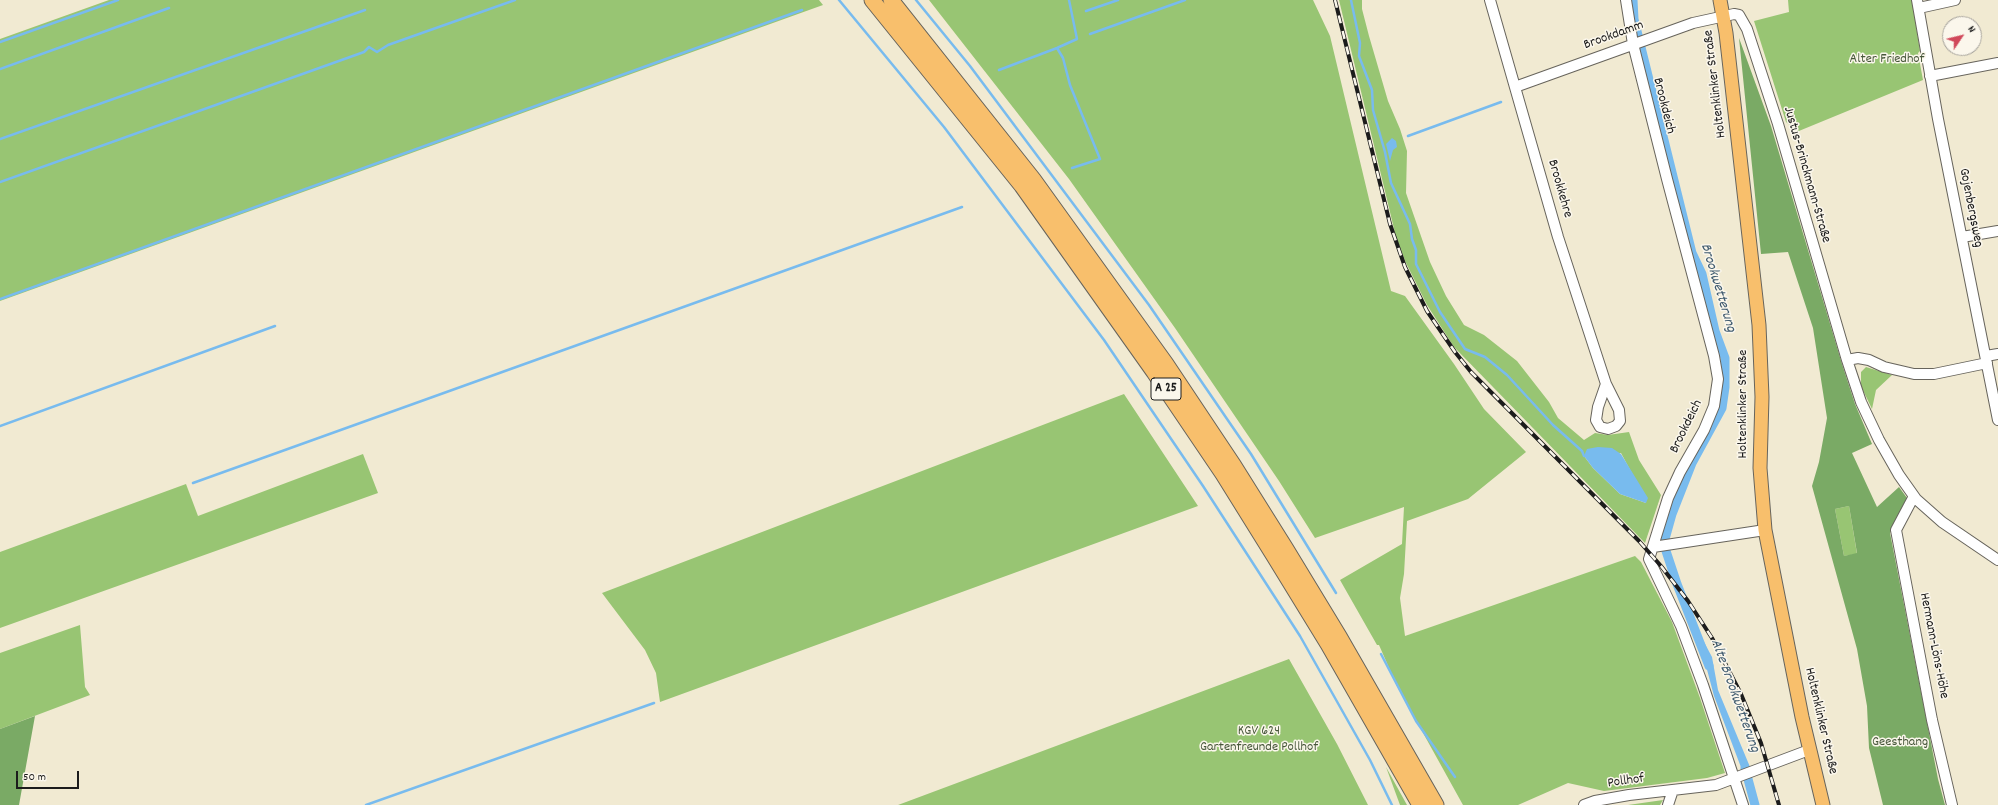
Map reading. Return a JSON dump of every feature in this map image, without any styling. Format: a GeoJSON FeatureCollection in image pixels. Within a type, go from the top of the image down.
{"type":"FeatureCollection","features":[{"type":"Feature","properties":{"kind":"highway","name":"A 25"},"geometry":{"type":"LineString","coordinates":[[872,0],[1022,186],[1154,372],[1223,474],[1278,562],[1328,644],[1420,805]]}},
{"type":"Feature","properties":{"kind":"highway","name":"A 25"},"geometry":{"type":"LineString","coordinates":[[891,0],[1033,178],[1166,364],[1234,466],[1286,549],[1340,638],[1436,805]]}},
{"type":"Feature","properties":{"kind":"main road","name":"Holtenklinker Straße"},"geometry":{"type":"LineString","coordinates":[[1720,0],[1724,16],[1759,325],[1762,397],[1760,468],[1765,530],[1809,750],[1823,805]]}},
{"type":"Feature","properties":{"kind":"street","name":"Brookkehre"},"geometry":{"type":"LineString","coordinates":[[1490,0],[1558,237],[1606,384]]}},
{"type":"Feature","properties":{"kind":"street","name":"Brookdeich"},"geometry":{"type":"LineString","coordinates":[[1626,0],[1638,42],[1666,180],[1714,356],[1718,379],[1714,406],[1706,426],[1680,472],[1668,498],[1662,545],[1650,562],[1681,626],[1736,779],[1743,805]]}},
{"type":"Feature","properties":{"kind":"street"},"geometry":{"type":"LineString","coordinates":[[1918,4],[1955,0]]}},
{"type":"Feature","properties":{"kind":"street","name":"Gojenbergsweg"},"geometry":{"type":"LineString","coordinates":[[1918,4],[1930,76],[1998,420]]}},
{"type":"Feature","properties":{"kind":"street","name":"Justus-Brinckmann-Straße"},"geometry":{"type":"LineString","coordinates":[[1724,16],[1737,14],[1745,24],[1778,124],[1847,360],[1861,402],[1879,440],[1914,496],[1942,522],[1998,560]]}},
{"type":"Feature","properties":{"kind":"street","name":"Brookdamm"},"geometry":{"type":"LineString","coordinates":[[1515,87],[1693,23],[1724,16]]}},
{"type":"Feature","properties":{"kind":"street"},"geometry":{"type":"LineString","coordinates":[[1930,76],[1998,63]]}},
{"type":"Feature","properties":{"kind":"street"},"geometry":{"type":"LineString","coordinates":[[1962,237],[1998,231]]}},
{"type":"Feature","properties":{"kind":"street"},"geometry":{"type":"LineString","coordinates":[[1847,360],[1858,358],[1869,360],[1884,367],[1914,374],[1934,374],[1998,354]]}},
{"type":"Feature","properties":{"kind":"street","name":"Hermann-Löns-Höhe"},"geometry":{"type":"LineString","coordinates":[[1914,496],[1896,530],[1932,720],[1952,805]]}},
{"type":"Feature","properties":{"kind":"street"},"geometry":{"type":"LineString","coordinates":[[1662,545],[1765,530]]}},
{"type":"Feature","properties":{"kind":"street","name":"Pollhof"},"geometry":{"type":"LineString","coordinates":[[1584,805],[1595,801],[1622,796],[1716,785],[1736,779],[1809,750]]}},
{"type":"Feature","properties":{"kind":"street"},"geometry":{"type":"LineString","coordinates":[[1668,805],[1673,790]]}},
{"type":"Feature","properties":{"kind":"green space"},"geometry":{"type":"Polygon","coordinates":[[[109,0],[819,0],[823,5],[0,301],[0,39],[109,0]]]}},
{"type":"Feature","properties":{"kind":"green space"},"geometry":{"type":"Polygon","coordinates":[[[929,0],[1313,0],[1330,36],[1391,291],[1405,296],[1484,409],[1526,452],[1468,499],[1407,521],[1404,574],[1400,598],[1405,636],[1635,556],[1641,562],[1672,622],[1700,698],[1725,773],[1707,778],[1604,791],[1568,783],[1518,805],[1463,805],[1397,686],[1379,645],[1377,645],[1340,580],[1402,544],[1404,507],[1315,538],[1279,481],[1175,328],[1069,179],[929,0]]]}},
{"type":"Feature","properties":{"kind":"green space"},"geometry":{"type":"Polygon","coordinates":[[[1339,0],[1362,0],[1362,9],[1388,101],[1400,129],[1407,151],[1406,193],[1430,262],[1446,296],[1464,325],[1484,335],[1517,361],[1549,402],[1558,418],[1584,440],[1595,433],[1608,435],[1629,432],[1639,460],[1661,495],[1645,543],[1454,347],[1427,305],[1406,263],[1396,237],[1339,0]],[[1621,453],[1584,456],[1593,468],[1620,494],[1646,503],[1621,453]]]}},
{"type":"Feature","properties":{"kind":"green space","name":"Alter Friedhof"},"geometry":{"type":"Polygon","coordinates":[[[1788,0],[1912,0],[1920,51],[1918,53],[1923,80],[1794,133],[1791,126],[1786,122],[1754,21],[1789,12],[1788,0]]]}},
{"type":"Feature","properties":{"kind":"green space","name":"Geesthang"},"geometry":{"type":"Polygon","coordinates":[[[1739,38],[1771,126],[1855,404],[1872,444],[1852,453],[1877,507],[1899,487],[1907,498],[1890,533],[1938,779],[1945,805],[1883,805],[1869,748],[1867,706],[1857,649],[1812,486],[1819,462],[1827,418],[1813,328],[1788,252],[1761,254],[1739,38]],[[1849,506],[1835,509],[1844,556],[1857,553],[1849,506]]]}},
{"type":"Feature","properties":{"kind":"green space"},"geometry":{"type":"Polygon","coordinates":[[[1866,367],[1892,375],[1876,390],[1872,409],[1861,386],[1861,372],[1866,367]]]}},
{"type":"Feature","properties":{"kind":"green space"},"geometry":{"type":"Polygon","coordinates":[[[1124,394],[1198,506],[660,702],[656,673],[645,650],[602,593],[1124,394]]]}},
{"type":"Feature","properties":{"kind":"green space"},"geometry":{"type":"Polygon","coordinates":[[[363,454],[378,493],[0,628],[0,552],[186,484],[198,516],[363,454]]]}},
{"type":"Feature","properties":{"kind":"green space"},"geometry":{"type":"Polygon","coordinates":[[[1849,506],[1857,554],[1844,556],[1835,509],[1849,506]]]}},
{"type":"Feature","properties":{"kind":"green space"},"geometry":{"type":"Polygon","coordinates":[[[80,625],[85,687],[90,695],[0,729],[0,653],[80,625]]]}},
{"type":"Feature","properties":{"kind":"green space","name":"KGV 624 Gartenfreunde Pollhof"},"geometry":{"type":"Polygon","coordinates":[[[1289,659],[1337,744],[1368,805],[898,805],[1289,659]]]}},
{"type":"Feature","properties":{"kind":"green space"},"geometry":{"type":"Polygon","coordinates":[[[35,716],[19,805],[0,805],[0,729],[35,716]]]}},
{"type":"Feature","properties":{"kind":"green space"},"geometry":{"type":"Polygon","coordinates":[[[1386,767],[1407,805],[1400,805],[1386,767]]]}},
{"type":"Feature","properties":{"kind":"green space"},"geometry":{"type":"Polygon","coordinates":[[[1663,800],[1660,805],[1628,805],[1663,800]]]}},
{"type":"Feature","properties":{"kind":"water"},"geometry":{"type":"Polygon","coordinates":[[[1392,138],[1396,141],[1397,147],[1393,150],[1390,161],[1386,144],[1392,138]]]}},
{"type":"Feature","properties":{"kind":"water"},"geometry":{"type":"Polygon","coordinates":[[[1598,447],[1612,448],[1621,454],[1648,498],[1646,503],[1620,494],[1593,468],[1584,456],[1587,449],[1598,447]]]}},
{"type":"Feature","properties":{"kind":"water"},"geometry":{"type":"Polygon","coordinates":[[[1704,642],[1712,657],[1718,690],[1750,767],[1742,770],[1714,696],[1705,662],[1704,642]]]}},
{"type":"Feature","properties":{"kind":"waterway"},"geometry":{"type":"LineString","coordinates":[[0,42],[118,0]]}},
{"type":"Feature","properties":{"kind":"waterway"},"geometry":{"type":"LineString","coordinates":[[0,182],[364,52],[369,47],[377,52],[388,45],[515,0]]}},
{"type":"Feature","properties":{"kind":"waterway"},"geometry":{"type":"LineString","coordinates":[[839,0],[944,127],[1104,340],[1203,486],[1300,636],[1370,760],[1392,805]]}},
{"type":"Feature","properties":{"kind":"waterway"},"geometry":{"type":"LineString","coordinates":[[916,0],[970,66],[1149,305],[1251,454],[1336,593]]}},
{"type":"Feature","properties":{"kind":"waterway"},"geometry":{"type":"LineString","coordinates":[[999,70],[1077,39],[1069,0]]}},
{"type":"Feature","properties":{"kind":"waterway"},"geometry":{"type":"LineString","coordinates":[[1086,11],[1118,0]]}},
{"type":"Feature","properties":{"kind":"waterway"},"geometry":{"type":"LineString","coordinates":[[1090,34],[1185,0]]}},
{"type":"Feature","properties":{"kind":"waterway"},"geometry":{"type":"LineString","coordinates":[[1351,0],[1360,43],[1359,56],[1372,90],[1373,110],[1385,152],[1391,183],[1410,224],[1412,239],[1416,250],[1416,264],[1440,312],[1465,349],[1485,357],[1507,375],[1553,425],[1582,451],[1584,456]]}},
{"type":"Feature","properties":{"kind":"waterway","name":"Brookwetterung"},"geometry":{"type":"LineString","coordinates":[[1633,0],[1634,19],[1692,253],[1702,274],[1715,331],[1725,358],[1725,387],[1722,408],[1692,463],[1672,514],[1665,539],[1666,551],[1677,584],[1709,666]]}},
{"type":"Feature","properties":{"kind":"waterway"},"geometry":{"type":"LineString","coordinates":[[0,69],[169,8]]}},
{"type":"Feature","properties":{"kind":"waterway"},"geometry":{"type":"LineString","coordinates":[[0,139],[365,10]]}},
{"type":"Feature","properties":{"kind":"waterway"},"geometry":{"type":"LineString","coordinates":[[0,299],[802,10]]}},
{"type":"Feature","properties":{"kind":"waterway"},"geometry":{"type":"LineString","coordinates":[[1057,48],[1063,58],[1070,85],[1100,159],[1072,168]]}},
{"type":"Feature","properties":{"kind":"waterway"},"geometry":{"type":"LineString","coordinates":[[1408,136],[1501,102]]}},
{"type":"Feature","properties":{"kind":"waterway"},"geometry":{"type":"LineString","coordinates":[[193,483],[962,207]]}},
{"type":"Feature","properties":{"kind":"waterway"},"geometry":{"type":"LineString","coordinates":[[0,426],[275,326]]}},
{"type":"Feature","properties":{"kind":"waterway"},"geometry":{"type":"LineString","coordinates":[[1381,654],[1416,721],[1455,777]]}},
{"type":"Feature","properties":{"kind":"waterway"},"geometry":{"type":"LineString","coordinates":[[366,805],[654,703]]}},
{"type":"Feature","properties":{"kind":"waterway","name":"Alte Brookwetterung"},"geometry":{"type":"LineString","coordinates":[[1745,768],[1755,805]]}},
{"type":"Feature","properties":{"kind":"railway"},"geometry":{"type":"LineString","coordinates":[[1335,0],[1390,224],[1405,267],[1427,311],[1455,352],[1471,372],[1639,541],[1661,566],[1688,601],[1712,638],[1741,694],[1761,743],[1779,805]]}}]}
